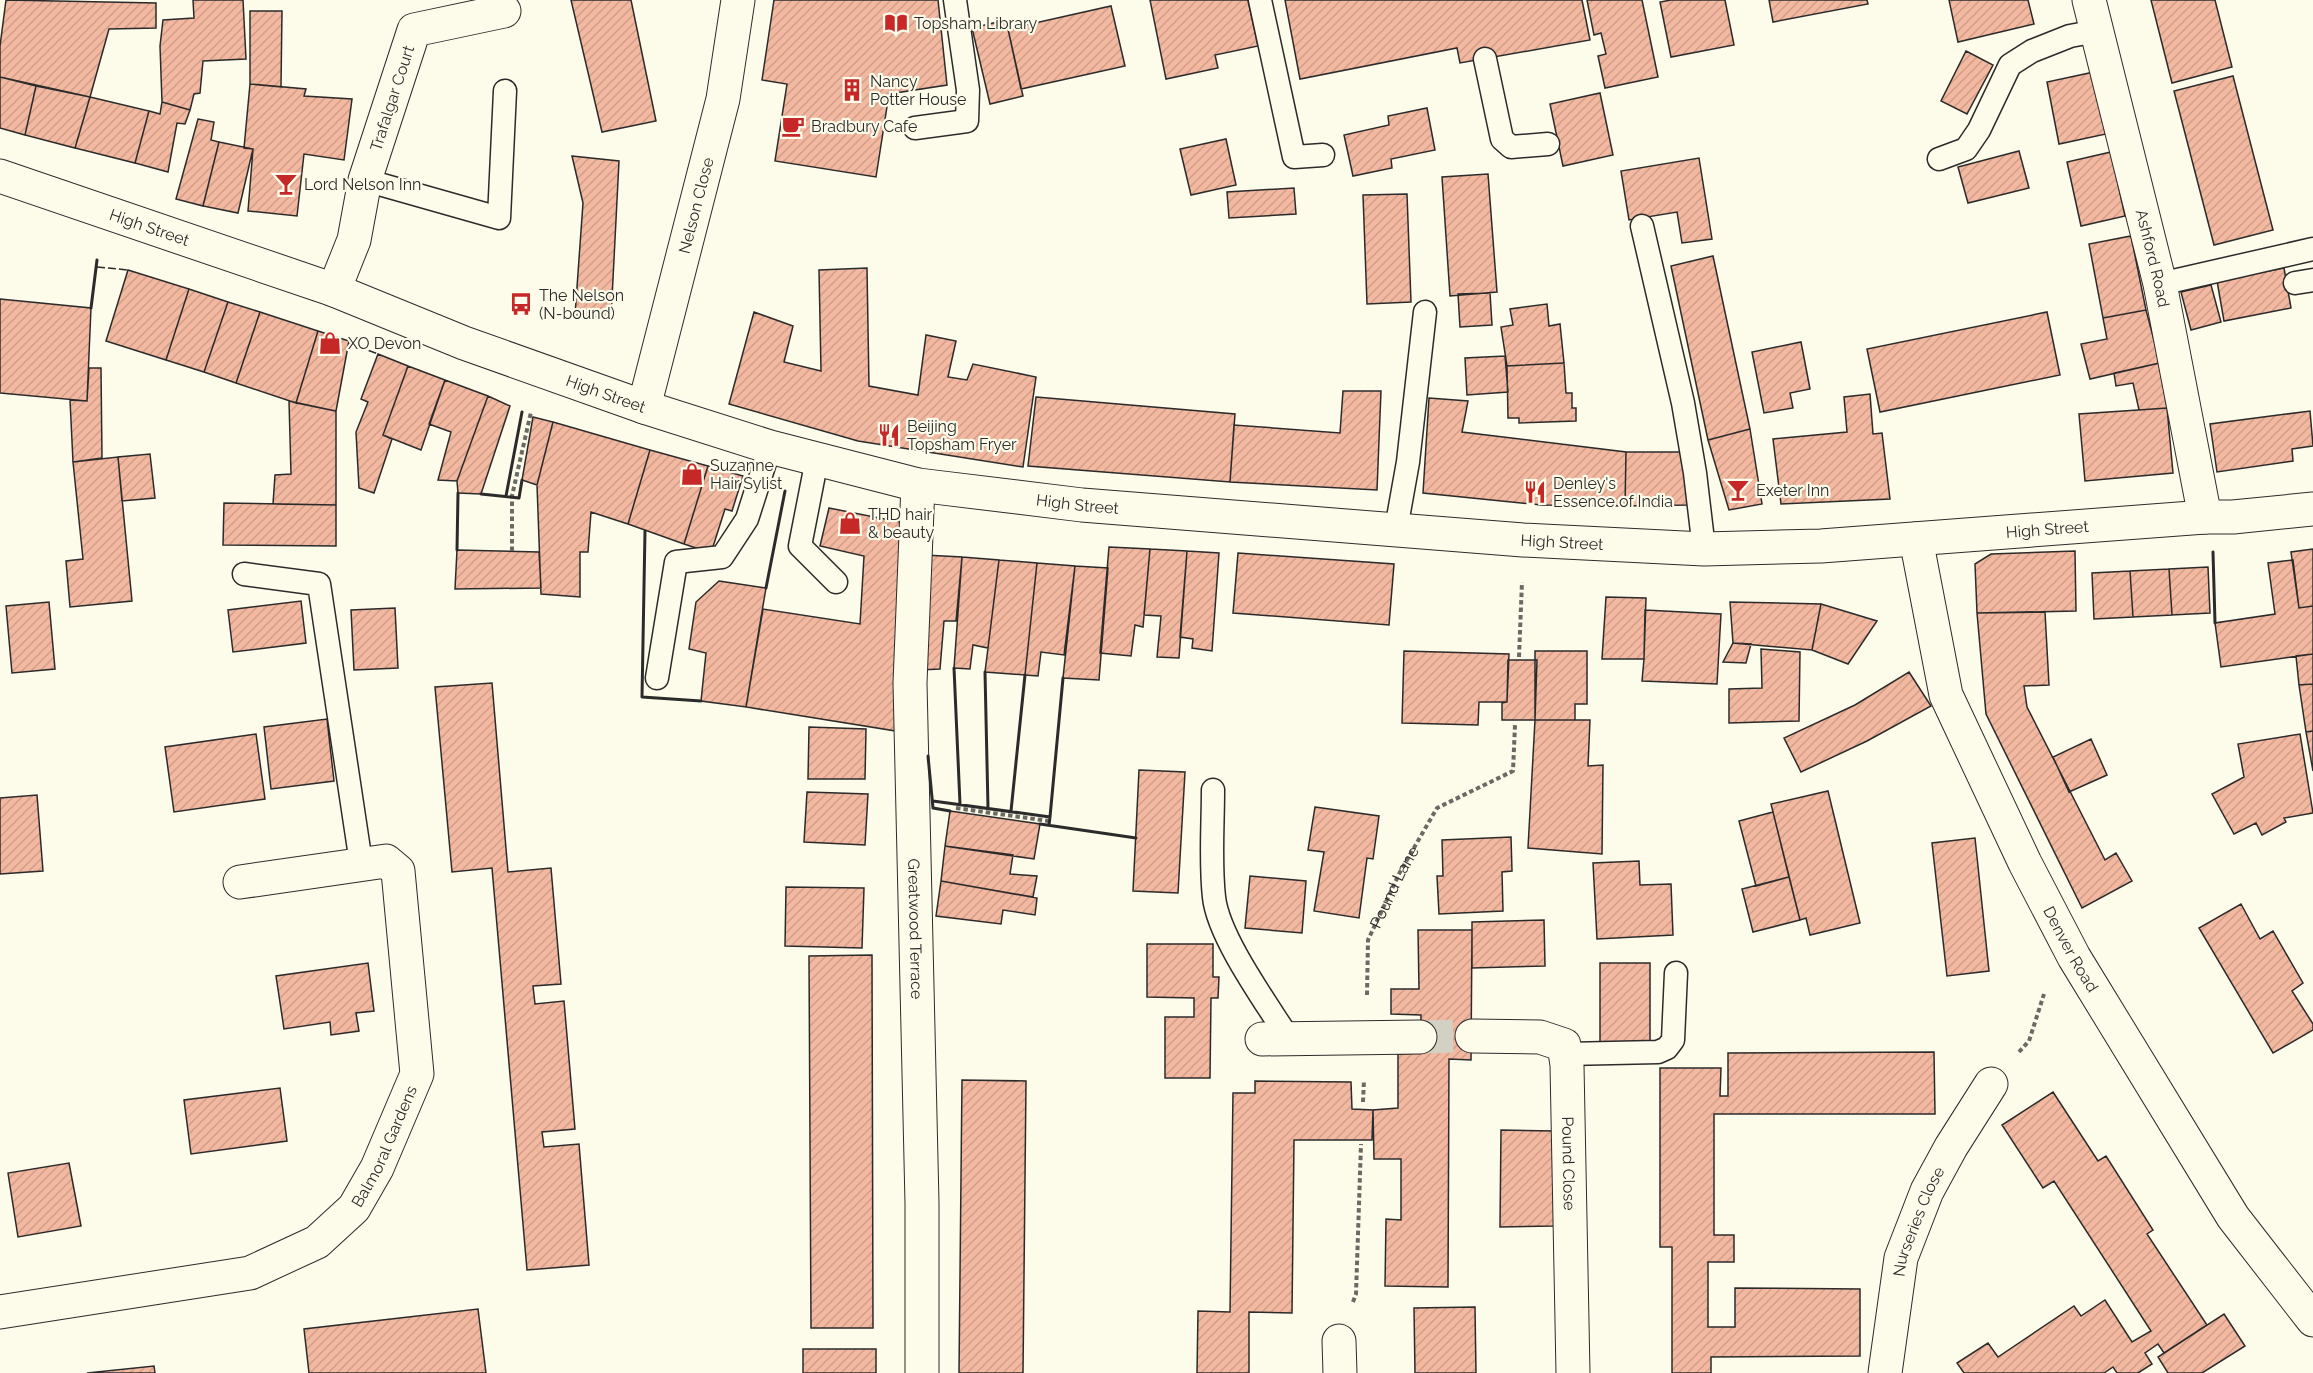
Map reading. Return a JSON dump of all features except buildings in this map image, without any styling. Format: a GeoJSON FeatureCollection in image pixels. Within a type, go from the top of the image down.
{"type":"FeatureCollection","features":[{"type":"Feature","properties":{"kind":"street","name":"Nelson Close"},"geometry":{"type":"LineString","coordinates":[[644,407],[723,99],[738,0]]}},
{"type":"Feature","properties":{"kind":"street","name":"Trafalgar Court"},"geometry":{"type":"LineString","coordinates":[[334,290],[354,240],[365,180],[414,30],[504,10]]}},
{"type":"Feature","properties":{"kind":"street","name":"Ashford Road"},"geometry":{"type":"LineString","coordinates":[[2093,15],[2160,284],[2205,517]]}},
{"type":"Feature","properties":{"kind":"street","name":"High Street"},"geometry":{"type":"LineString","coordinates":[[0,176],[334,290],[464,343],[644,407],[770,447],[918,485],[1082,505],[1523,540],[1704,549],[1821,546],[2205,517],[2233,517],[2313,509]]}},
{"type":"Feature","properties":{"kind":"street","name":"Greatwood Terrace"},"geometry":{"type":"LineString","coordinates":[[918,485],[910,683],[922,1203],[922,1373]]}},
{"type":"Feature","properties":{"kind":"street","name":"Denver Road"},"geometry":{"type":"LineString","coordinates":[[1916,539],[1946,695],[2025,863],[2074,957],[2233,1217],[2313,1320]]}},
{"type":"Feature","properties":{"kind":"street","name":"Balmoral Gardens"},"geometry":{"type":"LineString","coordinates":[[0,1312],[250,1273],[317,1242],[354,1208],[376,1168],[417,1074],[398,871],[386,861],[240,882]]}},
{"type":"Feature","properties":{"kind":"street"},"geometry":{"type":"LineString","coordinates":[[1472,1036],[1540,1037],[1564,1045],[1566,1054]]}},
{"type":"Feature","properties":{"kind":"street"},"geometry":{"type":"LineString","coordinates":[[1276,1039],[1420,1037]]}},
{"type":"Feature","properties":{"kind":"street","name":"Pound Close"},"geometry":{"type":"LineString","coordinates":[[1566,1054],[1573,1373]]}},
{"type":"Feature","properties":{"kind":"street","name":"Nurseries Close"},"geometry":{"type":"LineString","coordinates":[[1885,1373],[1901,1258],[1927,1191],[1951,1147],[1991,1084]]}},
{"type":"Feature","properties":{"kind":"street"},"geometry":{"type":"LineString","coordinates":[[1339,1341],[1340,1373]]}},
{"type":"Feature","properties":{"kind":"lane"},"geometry":{"type":"LineString","coordinates":[[915,128],[966,121],[968,90],[956,0]]}},
{"type":"Feature","properties":{"kind":"lane"},"geometry":{"type":"LineString","coordinates":[[1260,0],[1294,156],[1323,155]]}},
{"type":"Feature","properties":{"kind":"lane"},"geometry":{"type":"LineString","coordinates":[[1938,159],[1966,148],[1979,130],[2010,65],[2032,51],[2061,40],[2093,15]]}},
{"type":"Feature","properties":{"kind":"lane"},"geometry":{"type":"LineString","coordinates":[[1485,59],[1502,139],[1511,147],[1548,144]]}},
{"type":"Feature","properties":{"kind":"lane"},"geometry":{"type":"LineString","coordinates":[[365,180],[499,218],[505,91]]}},
{"type":"Feature","properties":{"kind":"lane"},"geometry":{"type":"LineString","coordinates":[[1642,226],[1683,403],[1695,473],[1704,549]]}},
{"type":"Feature","properties":{"kind":"lane"},"geometry":{"type":"LineString","coordinates":[[2160,284],[2313,249]]}},
{"type":"Feature","properties":{"kind":"lane"},"geometry":{"type":"LineString","coordinates":[[1396,529],[1408,462],[1425,312]]}},
{"type":"Feature","properties":{"kind":"lane"},"geometry":{"type":"LineString","coordinates":[[657,678],[676,562],[722,557],[747,519],[770,447]]}},
{"type":"Feature","properties":{"kind":"lane"},"geometry":{"type":"LineString","coordinates":[[817,459],[800,546],[836,582]]}},
{"type":"Feature","properties":{"kind":"lane"},"geometry":{"type":"LineString","coordinates":[[244,574],[319,584],[361,863]]}},
{"type":"Feature","properties":{"kind":"lane"},"geometry":{"type":"LineString","coordinates":[[1213,790],[1214,899],[1224,927],[1276,1039]]}},
{"type":"Feature","properties":{"kind":"lane"},"geometry":{"type":"LineString","coordinates":[[1566,1054],[1658,1052],[1667,1048],[1673,1040],[1676,973]]}},
{"type":"Feature","properties":{"kind":"path"},"geometry":{"type":"LineString","coordinates":[[513,551],[512,496],[540,370]]}},
{"type":"Feature","properties":{"kind":"path"},"geometry":{"type":"LineString","coordinates":[[1519,657],[1523,540]]}},
{"type":"Feature","properties":{"kind":"path","name":"Pound Lane"},"geometry":{"type":"LineString","coordinates":[[1363,1102],[1368,940],[1395,882],[1437,808],[1513,771],[1515,725]]}},
{"type":"Feature","properties":{"kind":"path"},"geometry":{"type":"LineString","coordinates":[[914,802],[1049,821]]}},
{"type":"Feature","properties":{"kind":"path"},"geometry":{"type":"LineString","coordinates":[[1991,1084],[2029,1041],[2047,985]]}},
{"type":"Feature","properties":{"kind":"path"},"geometry":{"type":"LineString","coordinates":[[1339,1341],[1356,1294],[1361,1144]]}},
{"type":"Feature","properties":{"kind":"tunnel"},"geometry":{"type":"LineString","coordinates":[[1420,1037],[1472,1036]]}},
{"type":"Feature","properties":{"kind":"fence"},"geometry":{"type":"LineString","coordinates":[[97,267],[128,270]]}},
{"type":"Feature","properties":{"kind":"fence"},"geometry":{"type":"LineString","coordinates":[[348,343],[378,354]]}},
{"type":"Feature","properties":{"kind":"wall"},"geometry":{"type":"LineString","coordinates":[[91,308],[97,260]]}},
{"type":"Feature","properties":{"kind":"wall"},"geometry":{"type":"LineString","coordinates":[[506,496],[522,412]]}},
{"type":"Feature","properties":{"kind":"wall"},"geometry":{"type":"LineString","coordinates":[[481,494],[519,498],[522,480]]}},
{"type":"Feature","properties":{"kind":"wall"},"geometry":{"type":"LineString","coordinates":[[766,588],[785,491]]}},
{"type":"Feature","properties":{"kind":"wall"},"geometry":{"type":"LineString","coordinates":[[457,550],[458,493]]}},
{"type":"Feature","properties":{"kind":"wall"},"geometry":{"type":"LineString","coordinates":[[645,531],[642,697],[701,701]]}},
{"type":"Feature","properties":{"kind":"wall"},"geometry":{"type":"LineString","coordinates":[[2213,552],[2215,623]]}},
{"type":"Feature","properties":{"kind":"wall"},"geometry":{"type":"LineString","coordinates":[[954,668],[960,804]]}},
{"type":"Feature","properties":{"kind":"wall"},"geometry":{"type":"LineString","coordinates":[[985,672],[988,808]]}},
{"type":"Feature","properties":{"kind":"wall"},"geometry":{"type":"LineString","coordinates":[[1011,811],[1025,675]]}},
{"type":"Feature","properties":{"kind":"wall"},"geometry":{"type":"LineString","coordinates":[[1050,817],[1063,678]]}},
{"type":"Feature","properties":{"kind":"wall"},"geometry":{"type":"LineString","coordinates":[[928,756],[933,808],[950,811]]}},
{"type":"Feature","properties":{"kind":"wall"},"geometry":{"type":"LineString","coordinates":[[933,801],[1050,817],[1049,825]]}},
{"type":"Feature","properties":{"kind":"wall"},"geometry":{"type":"LineString","coordinates":[[1040,824],[1136,838]]}},
{"type":"Feature","properties":{"kind":"place","name":"Topsham Library"},"geometry":{"type":"Point","coordinates":[896,23]}},
{"type":"Feature","properties":{"kind":"place","name":"Nancy Potter House"},"geometry":{"type":"Point","coordinates":[852,90]}},
{"type":"Feature","properties":{"kind":"place","name":"Bradbury Cafe"},"geometry":{"type":"Point","coordinates":[793,126]}},
{"type":"Feature","properties":{"kind":"place","name":"Lord Nelson Inn"},"geometry":{"type":"Point","coordinates":[286,184]}},
{"type":"Feature","properties":{"kind":"place","name":"The Nelson (N-bound)"},"geometry":{"type":"Point","coordinates":[521,304]}},
{"type":"Feature","properties":{"kind":"place","name":"XO Devon"},"geometry":{"type":"Point","coordinates":[330,343]}},
{"type":"Feature","properties":{"kind":"place","name":"Beijing Topsham Fryer"},"geometry":{"type":"Point","coordinates":[889,435]}},
{"type":"Feature","properties":{"kind":"place","name":"Suzanne Hair Sylist"},"geometry":{"type":"Point","coordinates":[692,474]}},
{"type":"Feature","properties":{"kind":"place","name":"Exeter Inn"},"geometry":{"type":"Point","coordinates":[1738,490]}},
{"type":"Feature","properties":{"kind":"place","name":"Denley's Essence of India"},"geometry":{"type":"Point","coordinates":[1535,492]}},
{"type":"Feature","properties":{"kind":"place","name":"THD hair & beauty"},"geometry":{"type":"Point","coordinates":[850,523]}}]}
